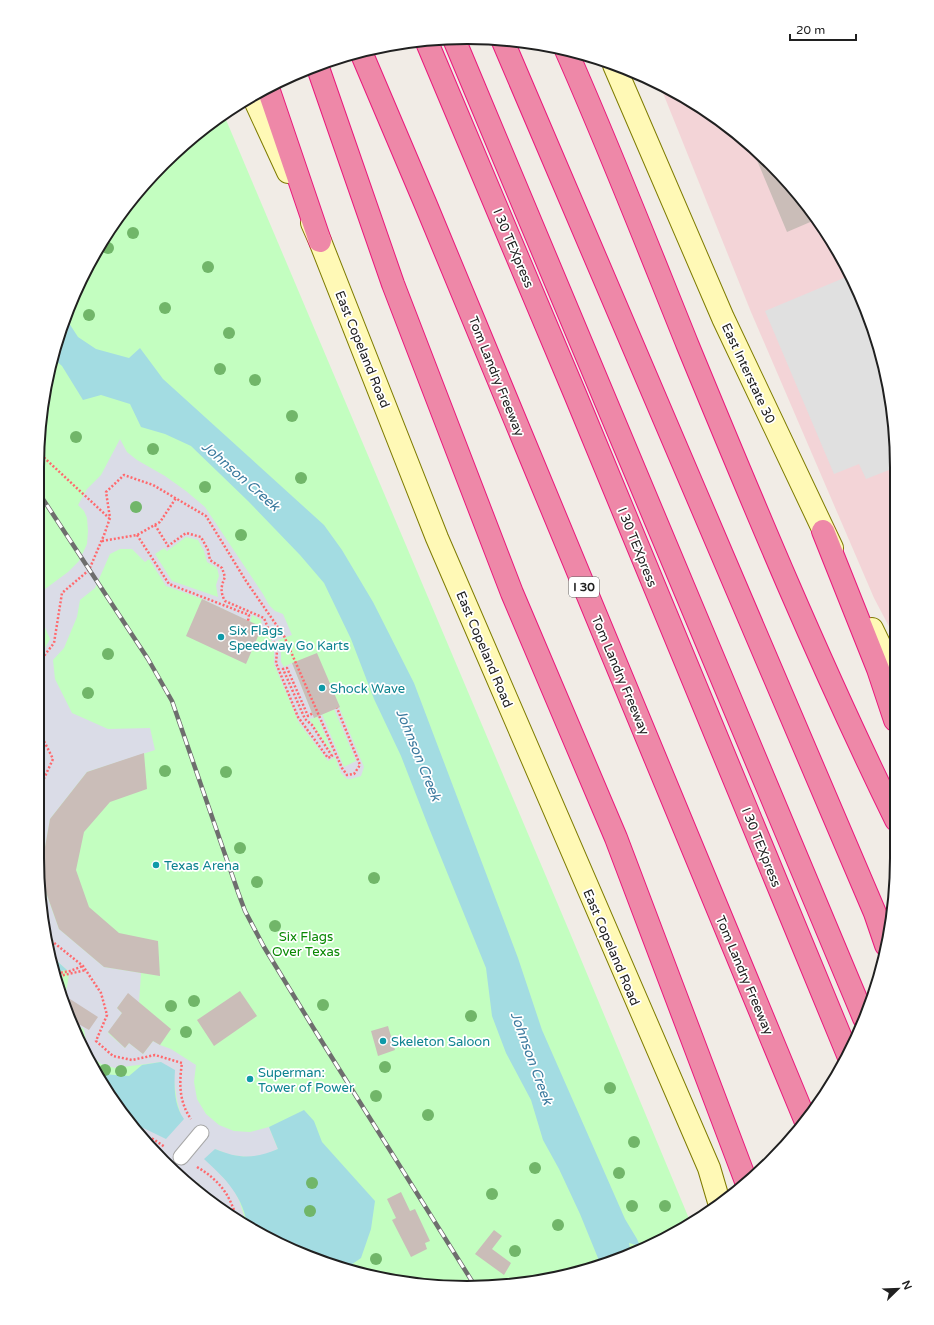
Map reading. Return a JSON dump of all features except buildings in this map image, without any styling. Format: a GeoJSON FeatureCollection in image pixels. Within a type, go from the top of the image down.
{"type":"FeatureCollection","features":[{"type":"Feature","properties":{"kind":"highway","name":"I 30 TEXpress"},"geometry":{"type":"LineString","coordinates":[[456,44],[861,1011]]}},
{"type":"Feature","properties":{"kind":"highway","name":"I 30 TEXpress"},"geometry":{"type":"LineString","coordinates":[[429,46],[575,394],[845,1047]]}},
{"type":"Feature","properties":{"kind":"highway"},"geometry":{"type":"LineString","coordinates":[[505,46],[875,914],[883,936]]}},
{"type":"Feature","properties":{"kind":"highway"},"geometry":{"type":"LineString","coordinates":[[569,56],[629,198],[688,345],[794,600],[853,733],[890,808]]}},
{"type":"Feature","properties":{"kind":"highway","name":"Tom Landry Freeway"},"geometry":{"type":"LineString","coordinates":[[363,57],[432,219],[803,1116]]}},
{"type":"Feature","properties":{"kind":"highway"},"geometry":{"type":"LineString","coordinates":[[319,71],[392,284],[512,592],[616,838],[744,1177]]}},
{"type":"Feature","properties":{"kind":"highway"},"geometry":{"type":"LineString","coordinates":[[270,93],[320,241]]}},
{"type":"Feature","properties":{"kind":"highway"},"geometry":{"type":"LineString","coordinates":[[823,531],[878,670],[890,705]]}},
{"type":"Feature","properties":{"kind":"main road","name":"East Interstate 30"},"geometry":{"type":"LineString","coordinates":[[617,71],[723,318],[823,531],[890,667]]}},
{"type":"Feature","properties":{"kind":"main road","name":"East Copeland Road"},"geometry":{"type":"LineString","coordinates":[[255,101],[320,241],[437,538],[708,1168],[718,1199]]}},
{"type":"Feature","properties":{"kind":"main road"},"geometry":{"type":"LineString","coordinates":[[708,1168],[723,1195]]}},
{"type":"Feature","properties":{"kind":"street"},"geometry":{"type":"LineString","coordinates":[[181,1157],[201,1133]]}},
{"type":"Feature","properties":{"kind":"path"},"geometry":{"type":"LineString","coordinates":[[44,458],[110,518]]}},
{"type":"Feature","properties":{"kind":"path"},"geometry":{"type":"LineString","coordinates":[[44,656],[54,643],[62,593],[89,570],[102,541],[110,518],[106,492],[124,475],[153,485],[206,516],[246,581],[284,636],[342,768],[347,775],[354,774],[360,765],[337,708]]}},
{"type":"Feature","properties":{"kind":"path"},"geometry":{"type":"LineString","coordinates":[[102,541],[137,535],[155,525],[160,522],[176,498]]}},
{"type":"Feature","properties":{"kind":"path"},"geometry":{"type":"LineString","coordinates":[[155,525],[168,546],[186,533],[201,537],[208,550],[210,560],[222,568],[225,577],[221,584],[221,594],[224,601],[264,618],[277,651],[276,663],[298,717],[328,758],[332,756],[312,725],[305,719],[283,669],[287,668],[308,716],[312,713]]}},
{"type":"Feature","properties":{"kind":"path"},"geometry":{"type":"LineString","coordinates":[[137,535],[169,584],[249,615],[248,620]]}},
{"type":"Feature","properties":{"kind":"path"},"geometry":{"type":"LineString","coordinates":[[44,742],[53,759],[44,778]]}},
{"type":"Feature","properties":{"kind":"path"},"geometry":{"type":"LineString","coordinates":[[52,941],[83,966],[101,993],[107,1015],[96,1041],[113,1056],[132,1060],[155,1055],[182,1063],[180,1076],[184,1109],[201,1133]]}},
{"type":"Feature","properties":{"kind":"path"},"geometry":{"type":"LineString","coordinates":[[60,973],[83,966]]}},
{"type":"Feature","properties":{"kind":"path"},"geometry":{"type":"LineString","coordinates":[[61,976],[86,970]]}},
{"type":"Feature","properties":{"kind":"path"},"geometry":{"type":"LineString","coordinates":[[151,1139],[209,1174],[220,1184],[230,1199],[234,1211]]}},
{"type":"Feature","properties":{"kind":"shaded area"},"geometry":{"type":"Polygon","coordinates":[[[663,93],[702,115],[725,131],[766,168],[785,188],[803,209],[819,232],[858,305],[876,358],[882,384],[889,439],[890,628],[874,598],[751,312],[663,93]]]}},
{"type":"Feature","properties":{"kind":"shaded area"},"geometry":{"type":"Polygon","coordinates":[[[845,278],[858,305],[876,358],[886,412],[890,470],[866,479],[859,464],[834,474],[765,311],[845,278]]]}},
{"type":"Feature","properties":{"kind":"shaded area"},"geometry":{"type":"Polygon","coordinates":[[[120,439],[127,452],[137,460],[165,476],[205,507],[269,605],[275,611],[283,614],[292,635],[278,640],[281,648],[281,662],[284,667],[292,663],[314,718],[309,719],[334,756],[317,716],[322,714],[344,767],[356,761],[334,709],[339,707],[364,767],[361,776],[347,779],[341,773],[335,757],[328,761],[299,723],[274,664],[274,648],[266,628],[262,627],[261,620],[252,615],[250,622],[202,599],[166,586],[149,559],[145,562],[132,549],[120,549],[110,554],[95,588],[80,600],[77,617],[64,648],[53,660],[55,679],[72,713],[108,729],[150,728],[155,750],[87,772],[50,819],[44,853],[44,648],[50,639],[44,625],[44,590],[68,572],[79,561],[87,544],[87,518],[84,511],[78,505],[87,489],[101,475],[120,439]],[[186,537],[167,551],[164,548],[155,554],[172,581],[218,597],[216,585],[219,576],[217,568],[207,562],[204,551],[198,540],[186,537]]]}},
{"type":"Feature","properties":{"kind":"shaded area"},"geometry":{"type":"Polygon","coordinates":[[[46,892],[59,929],[104,967],[141,973],[139,1003],[128,994],[117,1008],[122,1013],[108,1033],[125,1048],[129,1043],[143,1054],[153,1041],[171,1049],[196,1065],[194,1082],[197,1099],[206,1114],[219,1125],[234,1131],[250,1132],[269,1127],[278,1149],[265,1155],[248,1157],[230,1155],[215,1149],[221,1175],[232,1186],[239,1200],[245,1218],[209,1194],[199,1186],[200,1184],[188,1176],[140,1126],[144,1128],[184,1119],[181,1116],[177,1101],[174,1081],[161,1062],[115,1068],[101,1064],[95,1059],[86,1041],[84,1029],[79,1026],[66,994],[69,975],[67,970],[57,961],[52,941],[46,892]]]}},
{"type":"Feature","properties":{"kind":"green space","name":"Six Flags Over Texas"},"geometry":{"type":"Polygon","coordinates":[[[226,119],[570,933],[689,1218],[629,1249],[603,1259],[550,1273],[495,1280],[467,1281],[439,1280],[384,1273],[331,1259],[305,1249],[255,1224],[209,1194],[168,1157],[149,1137],[131,1116],[115,1093],[101,1070],[76,1020],[58,967],[52,941],[45,886],[44,467],[45,439],[52,384],[66,331],[76,305],[101,255],[115,232],[131,209],[168,168],[209,131],[226,119]]]}},
{"type":"Feature","properties":{"kind":"water","name":"Johnson Creek"},"geometry":{"type":"Polygon","coordinates":[[[69,323],[78,337],[96,349],[129,358],[140,348],[163,379],[324,525],[342,550],[373,602],[414,683],[518,958],[542,1030],[625,1219],[639,1244],[637,1245],[629,1243],[630,1248],[599,1260],[580,1214],[559,1169],[543,1140],[531,1100],[506,1053],[492,1016],[486,968],[401,756],[374,699],[351,639],[324,583],[300,555],[248,501],[191,446],[165,434],[141,427],[130,404],[101,395],[83,400],[62,366],[57,362],[69,323]]]}},
{"type":"Feature","properties":{"kind":"water"},"geometry":{"type":"Polygon","coordinates":[[[57,961],[67,970],[59,971],[57,961]]]}},
{"type":"Feature","properties":{"kind":"water"},"geometry":{"type":"Polygon","coordinates":[[[161,1062],[175,1070],[176,1102],[184,1119],[166,1139],[140,1126],[131,1116],[104,1074],[129,1076],[142,1065],[161,1062]]]}},
{"type":"Feature","properties":{"kind":"water"},"geometry":{"type":"Polygon","coordinates":[[[304,1110],[314,1121],[322,1142],[375,1201],[371,1229],[361,1258],[351,1265],[305,1249],[246,1219],[233,1189],[204,1159],[215,1149],[232,1155],[254,1156],[262,1155],[278,1149],[269,1127],[304,1110]]]}},
{"type":"Feature","properties":{"kind":"railway"},"geometry":{"type":"LineString","coordinates":[[44,501],[148,659],[172,701],[245,911],[264,947],[472,1281]]}},
{"type":"Feature","properties":{"kind":"place","name":"Six Flags Speedway Go Karts"},"geometry":{"type":"Point","coordinates":[221,637]}},
{"type":"Feature","properties":{"kind":"place","name":"Shock Wave"},"geometry":{"type":"Point","coordinates":[322,688]}},
{"type":"Feature","properties":{"kind":"place","name":"Texas Arena"},"geometry":{"type":"Point","coordinates":[156,865]}},
{"type":"Feature","properties":{"kind":"place","name":"Skeleton Saloon"},"geometry":{"type":"Point","coordinates":[383,1041]}},
{"type":"Feature","properties":{"kind":"place","name":"Superman: Tower of Power"},"geometry":{"type":"Point","coordinates":[250,1079]}}]}
